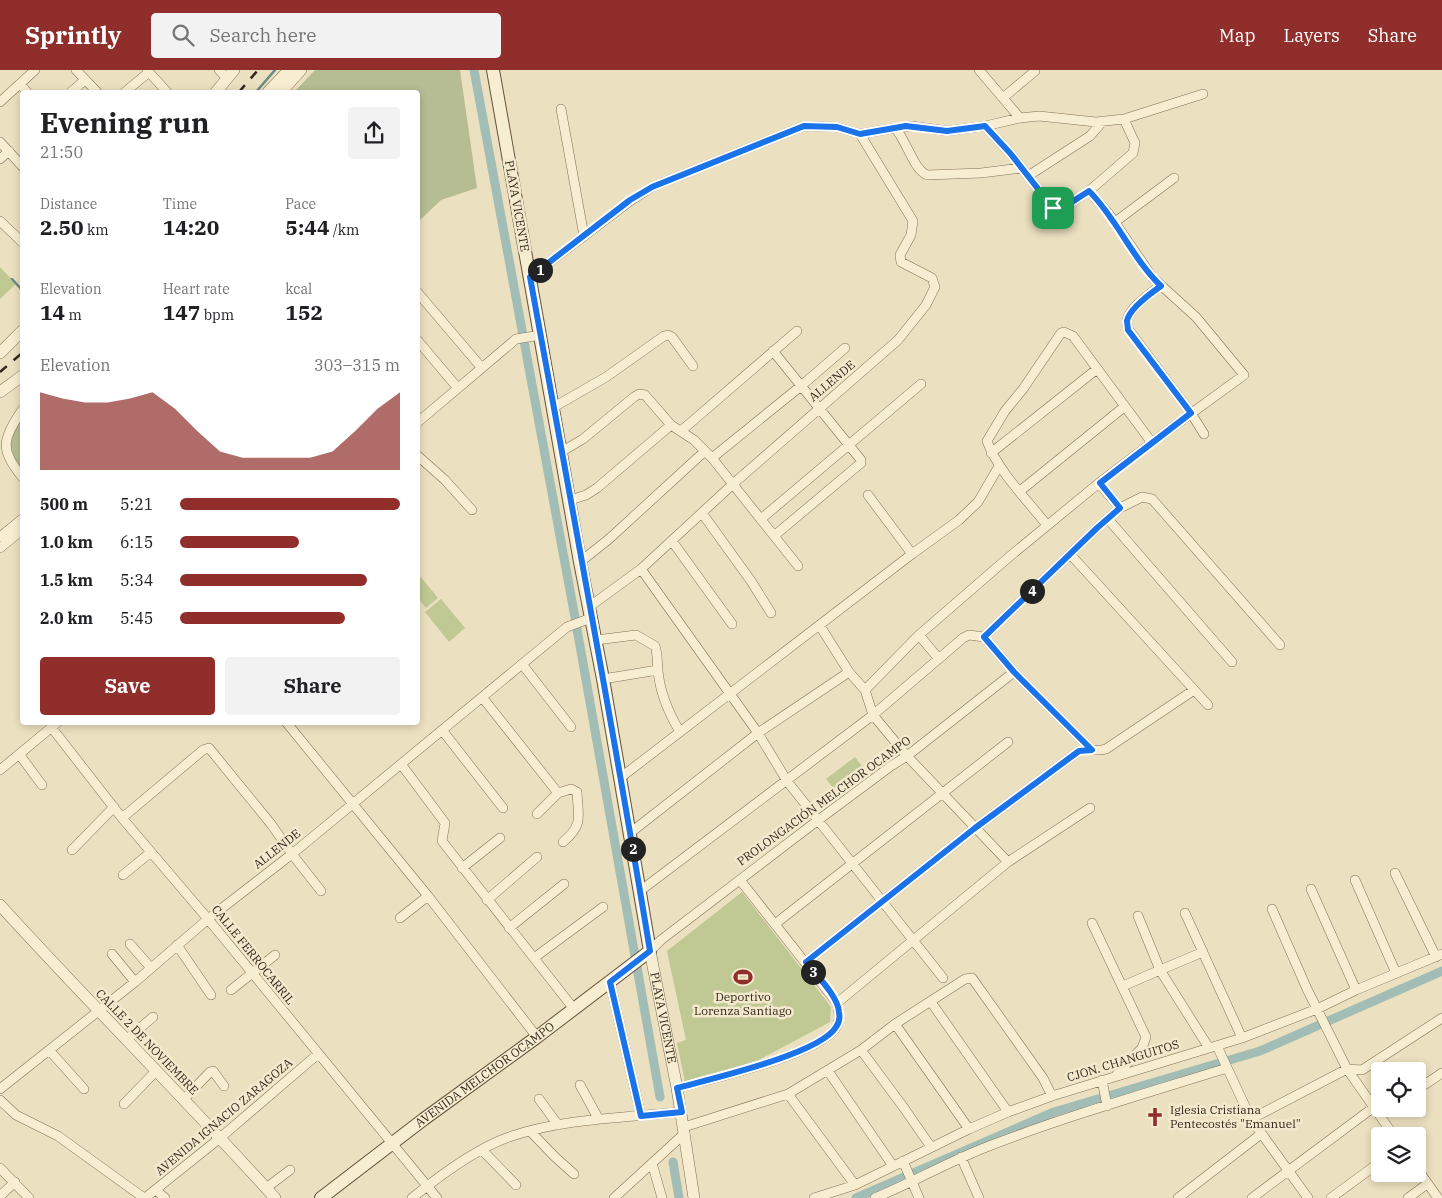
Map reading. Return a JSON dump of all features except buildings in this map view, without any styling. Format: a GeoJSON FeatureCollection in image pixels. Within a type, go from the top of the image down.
{"type":"FeatureCollection","features":[{"type":"Feature","properties":{"kind":"main road","name":"PLAYA VICENTE"},"geometry":{"type":"LineString","coordinates":[[493,70],[530,277],[535,336],[554,407],[587,615],[596,640],[604,678],[640,891],[646,955]]}},
{"type":"Feature","properties":{"kind":"main road","name":"AVENIDA MELCHOR OCAMPO"},"geometry":{"type":"LineString","coordinates":[[320,1198],[646,955]]}},
{"type":"Feature","properties":{"kind":"street"},"geometry":{"type":"LineString","coordinates":[[0,102],[35,70]]}},
{"type":"Feature","properties":{"kind":"street"},"geometry":{"type":"LineString","coordinates":[[76,70],[95,90]]}},
{"type":"Feature","properties":{"kind":"street"},"geometry":{"type":"LineString","coordinates":[[270,90],[288,70]]}},
{"type":"Feature","properties":{"kind":"street"},"geometry":{"type":"LineString","coordinates":[[283,90],[301,70]]}},
{"type":"Feature","properties":{"kind":"street"},"geometry":{"type":"LineString","coordinates":[[979,70],[1020,118]]}},
{"type":"Feature","properties":{"kind":"street"},"geometry":{"type":"LineString","coordinates":[[127,90],[148,71],[166,90]]}},
{"type":"Feature","properties":{"kind":"street"},"geometry":{"type":"LineString","coordinates":[[1004,98],[1034,71]]}},
{"type":"Feature","properties":{"kind":"street"},"geometry":{"type":"LineString","coordinates":[[217,90],[227,73]]}},
{"type":"Feature","properties":{"kind":"street"},"geometry":{"type":"LineString","coordinates":[[73,90],[85,80]]}},
{"type":"Feature","properties":{"kind":"street"},"geometry":{"type":"LineString","coordinates":[[20,84],[25,90]]}},
{"type":"Feature","properties":{"kind":"street"},"geometry":{"type":"LineString","coordinates":[[530,277],[630,200],[652,187],[804,126],[837,127],[860,134],[911,126],[947,131],[1039,116],[1103,121],[1124,119],[1203,94]]}},
{"type":"Feature","properties":{"kind":"street"},"geometry":{"type":"LineString","coordinates":[[561,109],[584,236]]}},
{"type":"Feature","properties":{"kind":"street"},"geometry":{"type":"LineString","coordinates":[[985,126],[998,139],[1053,208],[1057,210],[1089,191],[1133,152],[1135,142],[1124,119]]}},
{"type":"Feature","properties":{"kind":"street"},"geometry":{"type":"LineString","coordinates":[[1028,176],[1090,136],[1103,121]]}},
{"type":"Feature","properties":{"kind":"street"},"geometry":{"type":"LineString","coordinates":[[895,128],[905,140],[916,166],[927,175],[981,173],[1021,168]]}},
{"type":"Feature","properties":{"kind":"street","name":"ALLENDE"},"geometry":{"type":"LineString","coordinates":[[0,1089],[135,982],[208,919],[292,854],[567,627],[587,615],[898,340],[926,305],[935,287],[932,278],[901,262],[900,255],[911,235],[913,221],[860,134]]}},
{"type":"Feature","properties":{"kind":"street"},"geometry":{"type":"LineString","coordinates":[[0,142],[20,164]]}},
{"type":"Feature","properties":{"kind":"street"},"geometry":{"type":"LineString","coordinates":[[0,159],[9,151]]}},
{"type":"Feature","properties":{"kind":"street"},"geometry":{"type":"LineString","coordinates":[[1115,222],[1174,178]]}},
{"type":"Feature","properties":{"kind":"street"},"geometry":{"type":"LineString","coordinates":[[865,690],[919,635],[1047,525],[1191,413],[1244,375],[1196,317],[1176,297],[1161,286],[1146,269],[1115,222],[1089,191]]}},
{"type":"Feature","properties":{"kind":"street"},"geometry":{"type":"LineString","coordinates":[[0,221],[20,240]]}},
{"type":"Feature","properties":{"kind":"street"},"geometry":{"type":"LineString","coordinates":[[1161,286],[1130,313],[1127,322],[1128,330],[1191,413],[1204,434]]}},
{"type":"Feature","properties":{"kind":"street"},"geometry":{"type":"LineString","coordinates":[[420,295],[481,367]]}},
{"type":"Feature","properties":{"kind":"street"},"geometry":{"type":"LineString","coordinates":[[681,431],[797,331]]}},
{"type":"Feature","properties":{"kind":"street"},"geometry":{"type":"LineString","coordinates":[[1047,525],[999,466],[987,441],[1005,411],[1023,389],[1061,334],[1069,332],[1073,336],[1152,443]]}},
{"type":"Feature","properties":{"kind":"street"},"geometry":{"type":"LineString","coordinates":[[0,353],[20,333]]}},
{"type":"Feature","properties":{"kind":"street"},"geometry":{"type":"LineString","coordinates":[[420,420],[456,387],[516,339],[535,336]]}},
{"type":"Feature","properties":{"kind":"street"},"geometry":{"type":"LineString","coordinates":[[554,407],[606,377],[664,336],[672,337],[693,366]]}},
{"type":"Feature","properties":{"kind":"street"},"geometry":{"type":"LineString","coordinates":[[420,343],[456,387]]}},
{"type":"Feature","properties":{"kind":"street"},"geometry":{"type":"LineString","coordinates":[[580,562],[708,454],[801,386],[845,348]]}},
{"type":"Feature","properties":{"kind":"street"},"geometry":{"type":"LineString","coordinates":[[773,351],[849,445],[861,463],[774,536]]}},
{"type":"Feature","properties":{"kind":"street"},"geometry":{"type":"LineString","coordinates":[[992,453],[1097,369]]}},
{"type":"Feature","properties":{"kind":"street"},"geometry":{"type":"LineString","coordinates":[[0,392],[20,381]]}},
{"type":"Feature","properties":{"kind":"street"},"geometry":{"type":"LineString","coordinates":[[761,519],[920,384]]}},
{"type":"Feature","properties":{"kind":"street"},"geometry":{"type":"LineString","coordinates":[[561,452],[583,439],[639,394],[645,395],[671,425],[708,454],[798,566]]}},
{"type":"Feature","properties":{"kind":"street"},"geometry":{"type":"LineString","coordinates":[[1020,491],[1124,407]]}},
{"type":"Feature","properties":{"kind":"street"},"geometry":{"type":"LineString","coordinates":[[20,413],[7,434],[3,455],[11,467],[20,475]]}},
{"type":"Feature","properties":{"kind":"street"},"geometry":{"type":"LineString","coordinates":[[570,500],[586,495],[597,488],[671,425]]}},
{"type":"Feature","properties":{"kind":"street"},"geometry":{"type":"LineString","coordinates":[[420,458],[445,480],[472,510]]}},
{"type":"Feature","properties":{"kind":"street"},"geometry":{"type":"LineString","coordinates":[[620,778],[959,520],[978,502],[999,466]]}},
{"type":"Feature","properties":{"kind":"street"},"geometry":{"type":"LineString","coordinates":[[1100,483],[1120,508]]}},
{"type":"Feature","properties":{"kind":"street"},"geometry":{"type":"LineString","coordinates":[[868,495],[912,554]]}},
{"type":"Feature","properties":{"kind":"street"},"geometry":{"type":"LineString","coordinates":[[984,637],[1120,508],[1142,497],[1152,498],[1280,645]]}},
{"type":"Feature","properties":{"kind":"street"},"geometry":{"type":"LineString","coordinates":[[702,513],[751,581],[771,613]]}},
{"type":"Feature","properties":{"kind":"street"},"geometry":{"type":"LineString","coordinates":[[1108,519],[1232,662]]}},
{"type":"Feature","properties":{"kind":"street"},"geometry":{"type":"LineString","coordinates":[[0,537],[20,521]]}},
{"type":"Feature","properties":{"kind":"street"},"geometry":{"type":"LineString","coordinates":[[0,548],[20,532]]}},
{"type":"Feature","properties":{"kind":"street"},"geometry":{"type":"LineString","coordinates":[[672,541],[732,624]]}},
{"type":"Feature","properties":{"kind":"street"},"geometry":{"type":"LineString","coordinates":[[1070,554],[1208,705]]}},
{"type":"Feature","properties":{"kind":"street"},"geometry":{"type":"LineString","coordinates":[[641,568],[758,734],[787,781],[943,978]]}},
{"type":"Feature","properties":{"kind":"street"},"geometry":{"type":"LineString","coordinates":[[820,626],[849,672],[865,690],[873,715],[907,756],[1008,862]]}},
{"type":"Feature","properties":{"kind":"street"},"geometry":{"type":"LineString","coordinates":[[596,640],[636,635],[655,646],[664,702],[680,732]]}},
{"type":"Feature","properties":{"kind":"street"},"geometry":{"type":"LineString","coordinates":[[919,635],[939,659]]}},
{"type":"Feature","properties":{"kind":"street"},"geometry":{"type":"LineString","coordinates":[[640,891],[873,715],[963,638],[969,635],[984,637],[1014,672],[1092,750]]}},
{"type":"Feature","properties":{"kind":"street"},"geometry":{"type":"LineString","coordinates":[[522,664],[570,727]]}},
{"type":"Feature","properties":{"kind":"street"},"geometry":{"type":"LineString","coordinates":[[604,678],[658,670]]}},
{"type":"Feature","properties":{"kind":"street"},"geometry":{"type":"LineString","coordinates":[[630,833],[758,734],[849,672]]}},
{"type":"Feature","properties":{"kind":"street","name":"PROLONGACIÓN MELCHOR OCAMPO"},"geometry":{"type":"LineString","coordinates":[[646,955],[662,940],[891,766],[907,756],[1014,672]]}},
{"type":"Feature","properties":{"kind":"street"},"geometry":{"type":"LineString","coordinates":[[806,962],[975,828],[1079,751],[1106,749],[1194,690]]}},
{"type":"Feature","properties":{"kind":"street"},"geometry":{"type":"LineString","coordinates":[[482,697],[558,793]]}},
{"type":"Feature","properties":{"kind":"street"},"geometry":{"type":"LineString","coordinates":[[0,770],[55,725]]}},
{"type":"Feature","properties":{"kind":"street","name":"CALLE FERROCARRIL"},"geometry":{"type":"LineString","coordinates":[[55,725],[122,818],[208,919],[251,974],[436,1198]]}},
{"type":"Feature","properties":{"kind":"street"},"geometry":{"type":"LineString","coordinates":[[288,725],[428,896],[538,1037]]}},
{"type":"Feature","properties":{"kind":"street"},"geometry":{"type":"LineString","coordinates":[[442,730],[503,808]]}},
{"type":"Feature","properties":{"kind":"street"},"geometry":{"type":"LineString","coordinates":[[775,924],[943,795],[1008,742]]}},
{"type":"Feature","properties":{"kind":"street"},"geometry":{"type":"LineString","coordinates":[[122,818],[203,750],[209,748],[271,824],[321,890]]}},
{"type":"Feature","properties":{"kind":"street"},"geometry":{"type":"LineString","coordinates":[[19,754],[42,785]]}},
{"type":"Feature","properties":{"kind":"street"},"geometry":{"type":"LineString","coordinates":[[401,764],[445,823],[442,841],[574,1009]]}},
{"type":"Feature","properties":{"kind":"street"},"geometry":{"type":"LineString","coordinates":[[537,814],[558,793],[571,789],[576,792],[578,826],[575,832],[563,842]]}},
{"type":"Feature","properties":{"kind":"street"},"geometry":{"type":"LineString","coordinates":[[72,850],[114,808]]}},
{"type":"Feature","properties":{"kind":"street"},"geometry":{"type":"LineString","coordinates":[[838,1003],[1008,862],[1090,808]]}},
{"type":"Feature","properties":{"kind":"street"},"geometry":{"type":"LineString","coordinates":[[462,868],[500,838]]}},
{"type":"Feature","properties":{"kind":"street"},"geometry":{"type":"LineString","coordinates":[[123,875],[152,852]]}},
{"type":"Feature","properties":{"kind":"street"},"geometry":{"type":"LineString","coordinates":[[487,900],[537,857]]}},
{"type":"Feature","properties":{"kind":"street"},"geometry":{"type":"LineString","coordinates":[[1395,873],[1439,956]]}},
{"type":"Feature","properties":{"kind":"street"},"geometry":{"type":"LineString","coordinates":[[1355,880],[1396,973]]}},
{"type":"Feature","properties":{"kind":"street"},"geometry":{"type":"LineString","coordinates":[[677,1088],[759,1066],[790,1054],[818,1042],[830,1034],[836,1028],[839,1021],[838,1003],[741,881]]}},
{"type":"Feature","properties":{"kind":"street"},"geometry":{"type":"LineString","coordinates":[[509,928],[564,884]]}},
{"type":"Feature","properties":{"kind":"street"},"geometry":{"type":"LineString","coordinates":[[1311,889],[1356,990]]}},
{"type":"Feature","properties":{"kind":"street"},"geometry":{"type":"LineString","coordinates":[[400,918],[428,896]]}},
{"type":"Feature","properties":{"kind":"street","name":"CALLE 2 DE NOVIEMBRE"},"geometry":{"type":"LineString","coordinates":[[0,905],[98,1012],[184,1098],[274,1198]]}},
{"type":"Feature","properties":{"kind":"street"},"geometry":{"type":"LineString","coordinates":[[534,958],[603,907]]}},
{"type":"Feature","properties":{"kind":"street"},"geometry":{"type":"LineString","coordinates":[[1272,909],[1319,1013],[1347,1069],[1371,1104]]}},
{"type":"Feature","properties":{"kind":"street"},"geometry":{"type":"LineString","coordinates":[[1185,913],[1242,1038]]}},
{"type":"Feature","properties":{"kind":"street"},"geometry":{"type":"LineString","coordinates":[[1138,916],[1160,970],[1215,1048],[1251,1119],[1308,1198]]}},
{"type":"Feature","properties":{"kind":"street"},"geometry":{"type":"LineString","coordinates":[[1092,923],[1146,1037],[1142,1048],[1115,1076]]}},
{"type":"Feature","properties":{"kind":"street"},"geometry":{"type":"LineString","coordinates":[[130,944],[151,968]]}},
{"type":"Feature","properties":{"kind":"street"},"geometry":{"type":"LineString","coordinates":[[177,945],[211,995]]}},
{"type":"Feature","properties":{"kind":"street"},"geometry":{"type":"LineString","coordinates":[[1123,986],[1203,952]]}},
{"type":"Feature","properties":{"kind":"street"},"geometry":{"type":"LineString","coordinates":[[112,954],[135,982]]}},
{"type":"Feature","properties":{"kind":"street"},"geometry":{"type":"LineString","coordinates":[[231,990],[275,955]]}},
{"type":"Feature","properties":{"kind":"street","name":"PLAYA VICENTE"},"geometry":{"type":"LineString","coordinates":[[646,955],[682,1112],[694,1198]]}},
{"type":"Feature","properties":{"kind":"street","name":"CJON. CHANGUITOS"},"geometry":{"type":"LineString","coordinates":[[875,1198],[907,1172],[931,1147],[1008,1112],[1052,1096],[1102,1085],[1115,1076],[1215,1048],[1319,1013],[1356,990],[1439,956]]}},
{"type":"Feature","properties":{"kind":"street"},"geometry":{"type":"LineString","coordinates":[[614,1198],[684,1130],[788,1094],[861,1050],[895,1024],[965,979],[972,978],[1043,1078],[1052,1096]]}},
{"type":"Feature","properties":{"kind":"street"},"geometry":{"type":"LineString","coordinates":[[610,982],[641,1116]]}},
{"type":"Feature","properties":{"kind":"street"},"geometry":{"type":"LineString","coordinates":[[931,1002],[1008,1112]]}},
{"type":"Feature","properties":{"kind":"street"},"geometry":{"type":"LineString","coordinates":[[126,1040],[153,1017]]}},
{"type":"Feature","properties":{"kind":"street"},"geometry":{"type":"LineString","coordinates":[[1251,1119],[1347,1069],[1362,1070],[1442,1018]]}},
{"type":"Feature","properties":{"kind":"street"},"geometry":{"type":"LineString","coordinates":[[895,1024],[969,1129]]}},
{"type":"Feature","properties":{"kind":"street"},"geometry":{"type":"LineString","coordinates":[[49,1050],[84,1089]]}},
{"type":"Feature","properties":{"kind":"street"},"geometry":{"type":"LineString","coordinates":[[861,1050],[931,1147]]}},
{"type":"Feature","properties":{"kind":"street","name":"AVENIDA IGNACIO ZARAGOZA"},"geometry":{"type":"LineString","coordinates":[[145,1198],[220,1138],[318,1054]]}},
{"type":"Feature","properties":{"kind":"street","name":"CJON. CHANGUITOS"},"geometry":{"type":"LineString","coordinates":[[814,1198],[855,1185],[893,1166],[907,1172],[961,1157],[1034,1130],[1226,1067]]}},
{"type":"Feature","properties":{"kind":"street"},"geometry":{"type":"LineString","coordinates":[[124,1104],[156,1071]]}},
{"type":"Feature","properties":{"kind":"street"},"geometry":{"type":"LineString","coordinates":[[184,1098],[213,1071],[224,1086]]}},
{"type":"Feature","properties":{"kind":"street"},"geometry":{"type":"LineString","coordinates":[[828,1071],[893,1166]]}},
{"type":"Feature","properties":{"kind":"street"},"geometry":{"type":"LineString","coordinates":[[1426,1084],[1442,1073]]}},
{"type":"Feature","properties":{"kind":"street"},"geometry":{"type":"LineString","coordinates":[[580,1085],[598,1118]]}},
{"type":"Feature","properties":{"kind":"street"},"geometry":{"type":"LineString","coordinates":[[1102,1085],[1107,1106]]}},
{"type":"Feature","properties":{"kind":"street"},"geometry":{"type":"LineString","coordinates":[[788,1094],[855,1185]]}},
{"type":"Feature","properties":{"kind":"street"},"geometry":{"type":"LineString","coordinates":[[539,1099],[558,1125]]}},
{"type":"Feature","properties":{"kind":"street"},"geometry":{"type":"LineString","coordinates":[[0,1100],[16,1115],[58,1136],[145,1198]]}},
{"type":"Feature","properties":{"kind":"street"},"geometry":{"type":"LineString","coordinates":[[412,1198],[482,1150],[508,1138],[558,1125],[598,1118],[682,1112]]}},
{"type":"Feature","properties":{"kind":"street"},"geometry":{"type":"LineString","coordinates":[[1252,1198],[1371,1114]]}},
{"type":"Feature","properties":{"kind":"street"},"geometry":{"type":"LineString","coordinates":[[531,1132],[574,1174]]}},
{"type":"Feature","properties":{"kind":"street"},"geometry":{"type":"LineString","coordinates":[[1178,1198],[1261,1134]]}},
{"type":"Feature","properties":{"kind":"street"},"geometry":{"type":"LineString","coordinates":[[482,1150],[516,1185]]}},
{"type":"Feature","properties":{"kind":"street"},"geometry":{"type":"LineString","coordinates":[[961,1157],[979,1198]]}},
{"type":"Feature","properties":{"kind":"street"},"geometry":{"type":"LineString","coordinates":[[652,1163],[662,1198]]}},
{"type":"Feature","properties":{"kind":"street"},"geometry":{"type":"LineString","coordinates":[[0,1168],[29,1198]]}},
{"type":"Feature","properties":{"kind":"street"},"geometry":{"type":"LineString","coordinates":[[1331,1198],[1371,1169]]}},
{"type":"Feature","properties":{"kind":"street"},"geometry":{"type":"LineString","coordinates":[[266,1188],[290,1170]]}},
{"type":"Feature","properties":{"kind":"street"},"geometry":{"type":"LineString","coordinates":[[907,1172],[919,1198]]}},
{"type":"Feature","properties":{"kind":"street"},"geometry":{"type":"LineString","coordinates":[[0,1196],[15,1182]]}},
{"type":"Feature","properties":{"kind":"street"},"geometry":{"type":"LineString","coordinates":[[1408,1198],[1427,1184],[1438,1198]]}},
{"type":"Feature","properties":{"kind":"street"},"geometry":{"type":"LineString","coordinates":[[156,1190],[165,1198]]}},
{"type":"Feature","properties":{"kind":"green space"},"geometry":{"type":"Polygon","coordinates":[[[315,70],[460,70],[477,188],[441,200],[420,220],[420,90],[296,90],[315,70]]]}},
{"type":"Feature","properties":{"kind":"green space"},"geometry":{"type":"Polygon","coordinates":[[[0,267],[16,284],[0,299],[0,267]]]}},
{"type":"Feature","properties":{"kind":"green space"},"geometry":{"type":"Polygon","coordinates":[[[20,420],[20,465],[9,456],[12,432],[20,420]]]}},
{"type":"Feature","properties":{"kind":"green space"},"geometry":{"type":"Polygon","coordinates":[[[420,576],[438,598],[426,608],[420,600],[420,576]]]}},
{"type":"Feature","properties":{"kind":"green space"},"geometry":{"type":"Polygon","coordinates":[[[441,599],[465,628],[449,642],[425,612],[441,599]]]}},
{"type":"Feature","properties":{"kind":"green space"},"geometry":{"type":"Polygon","coordinates":[[[855,757],[867,773],[839,795],[826,779],[855,757]]]}},
{"type":"Feature","properties":{"kind":"green space"},"geometry":{"type":"Polygon","coordinates":[[[742,892],[831,1007],[830,1022],[757,1061],[685,1082],[677,1043],[686,1040],[667,951],[742,892]]]}},
{"type":"Feature","properties":{"kind":"waterway"},"geometry":{"type":"LineString","coordinates":[[258,90],[275,70]]}},
{"type":"Feature","properties":{"kind":"waterway"},"geometry":{"type":"LineString","coordinates":[[474,70],[574,612],[660,1097]]}},
{"type":"Feature","properties":{"kind":"waterway"},"geometry":{"type":"LineString","coordinates":[[12,279],[20,288]]}},
{"type":"Feature","properties":{"kind":"waterway"},"geometry":{"type":"LineString","coordinates":[[856,1198],[1054,1112],[1260,1051],[1442,971]]}},
{"type":"Feature","properties":{"kind":"waterway"},"geometry":{"type":"LineString","coordinates":[[673,1162],[679,1198]]}},
{"type":"Feature","properties":{"kind":"railway"},"geometry":{"type":"LineString","coordinates":[[241,90],[258,70]]}},
{"type":"Feature","properties":{"kind":"railway"},"geometry":{"type":"LineString","coordinates":[[0,372],[20,355]]}},
{"type":"Feature","properties":{"kind":"place","name":"Deportivo Lorenza Santiago"},"geometry":{"type":"Point","coordinates":[743,977]}},
{"type":"Feature","properties":{"kind":"place","name":"Iglesia Cristiana Pentecostés \"Emanuel\""},"geometry":{"type":"Point","coordinates":[1155,1117]}},
{"type":"Feature","properties":{"kind":"route"},"geometry":{"type":"LineString","coordinates":[[804,126],[837,127],[860,134],[906,126],[947,131],[985,126],[1010,153],[1053,208],[1061,209],[1089,191],[1109,214],[1146,269],[1161,286],[1130,313],[1127,322],[1128,330],[1191,413],[1100,483],[1120,508],[984,637],[1014,672],[1092,750],[1084,749],[1079,751],[975,828],[806,962],[838,1003],[839,1021],[836,1028],[830,1034],[818,1042],[759,1066],[677,1088],[682,1112],[641,1116],[610,982],[650,951],[604,678],[580,562],[530,277],[630,200],[652,187],[804,126]]}}]}
